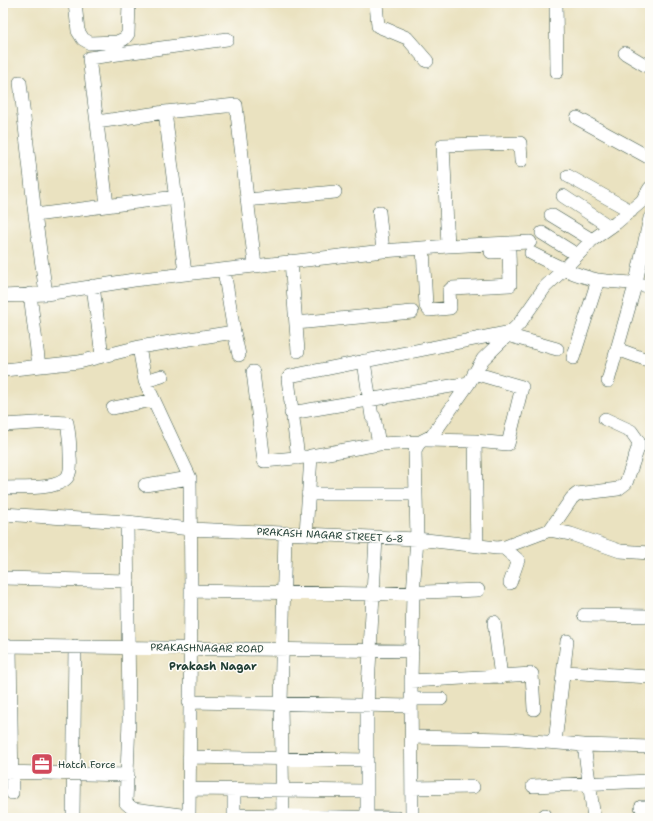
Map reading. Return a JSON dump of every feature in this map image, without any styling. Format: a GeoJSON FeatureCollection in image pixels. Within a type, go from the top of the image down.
{"type":"FeatureCollection","features":[{"type":"Feature","properties":{"kind":"street"},"geometry":{"type":"LineString","coordinates":[[75,3],[78,31],[84,40],[90,43],[117,42],[124,39],[128,34],[130,3]]}},
{"type":"Feature","properties":{"kind":"street"},"geometry":{"type":"LineString","coordinates":[[376,3],[378,26],[407,38],[427,61]]}},
{"type":"Feature","properties":{"kind":"street"},"geometry":{"type":"LineString","coordinates":[[556,3],[557,72]]}},
{"type":"Feature","properties":{"kind":"street"},"geometry":{"type":"LineString","coordinates":[[107,205],[89,58],[227,39]]}},
{"type":"Feature","properties":{"kind":"street"},"geometry":{"type":"LineString","coordinates":[[625,53],[650,68]]}},
{"type":"Feature","properties":{"kind":"street"},"geometry":{"type":"LineString","coordinates":[[20,82],[35,215],[46,294]]}},
{"type":"Feature","properties":{"kind":"street"},"geometry":{"type":"LineString","coordinates":[[97,122],[165,112],[236,106],[255,265]]}},
{"type":"Feature","properties":{"kind":"street"},"geometry":{"type":"LineString","coordinates":[[165,112],[185,273]]}},
{"type":"Feature","properties":{"kind":"street"},"geometry":{"type":"LineString","coordinates":[[577,118],[650,158]]}},
{"type":"Feature","properties":{"kind":"street"},"geometry":{"type":"LineString","coordinates":[[448,246],[443,145],[520,142],[521,161]]}},
{"type":"Feature","properties":{"kind":"street"},"geometry":{"type":"LineString","coordinates":[[568,176],[631,211]]}},
{"type":"Feature","properties":{"kind":"street"},"geometry":{"type":"LineString","coordinates":[[247,200],[335,192]]}},
{"type":"Feature","properties":{"kind":"street"},"geometry":{"type":"LineString","coordinates":[[563,196],[610,227]]}},
{"type":"Feature","properties":{"kind":"street"},"geometry":{"type":"LineString","coordinates":[[412,818],[411,680],[413,593],[417,539],[415,452],[417,446],[435,432],[483,359],[526,314],[544,287],[592,240],[631,211],[648,196]]}},
{"type":"Feature","properties":{"kind":"street"},"geometry":{"type":"LineString","coordinates":[[35,215],[176,197]]}},
{"type":"Feature","properties":{"kind":"street"},"geometry":{"type":"LineString","coordinates":[[379,212],[383,251]]}},
{"type":"Feature","properties":{"kind":"street"},"geometry":{"type":"LineString","coordinates":[[551,215],[592,240]]}},
{"type":"Feature","properties":{"kind":"street"},"geometry":{"type":"LineString","coordinates":[[608,381],[636,282],[650,218]]}},
{"type":"Feature","properties":{"kind":"street"},"geometry":{"type":"LineString","coordinates":[[542,233],[577,255]]}},
{"type":"Feature","properties":{"kind":"street"},"geometry":{"type":"LineString","coordinates":[[423,251],[448,246],[530,247],[563,270],[598,280],[636,282],[650,287]]}},
{"type":"Feature","properties":{"kind":"street"},"geometry":{"type":"LineString","coordinates":[[423,251],[426,306],[429,310],[449,309],[449,291],[452,288],[510,284],[509,247]]}},
{"type":"Feature","properties":{"kind":"street"},"geometry":{"type":"LineString","coordinates":[[3,296],[46,294],[185,273],[224,270],[255,265],[383,251],[423,251],[509,247]]}},
{"type":"Feature","properties":{"kind":"street"},"geometry":{"type":"LineString","coordinates":[[291,261],[298,351]]}},
{"type":"Feature","properties":{"kind":"street"},"geometry":{"type":"LineString","coordinates":[[224,270],[238,355]]}},
{"type":"Feature","properties":{"kind":"street"},"geometry":{"type":"LineString","coordinates":[[573,358],[598,280]]}},
{"type":"Feature","properties":{"kind":"street"},"geometry":{"type":"LineString","coordinates":[[93,286],[102,356]]}},
{"type":"Feature","properties":{"kind":"street"},"geometry":{"type":"LineString","coordinates":[[30,294],[39,366]]}},
{"type":"Feature","properties":{"kind":"street"},"geometry":{"type":"LineString","coordinates":[[296,323],[412,312]]}},
{"type":"Feature","properties":{"kind":"street"},"geometry":{"type":"LineString","coordinates":[[4,370],[79,362],[139,347],[234,332]]}},
{"type":"Feature","properties":{"kind":"street"},"geometry":{"type":"LineString","coordinates":[[306,534],[308,494],[304,457],[292,413],[288,379],[290,376],[509,333],[557,349]]}},
{"type":"Feature","properties":{"kind":"street"},"geometry":{"type":"LineString","coordinates":[[127,522],[129,647],[128,775],[126,799],[129,807],[133,809],[189,817],[191,590],[190,478],[145,381],[139,347]]}},
{"type":"Feature","properties":{"kind":"street"},"geometry":{"type":"LineString","coordinates":[[617,349],[650,361]]}},
{"type":"Feature","properties":{"kind":"street"},"geometry":{"type":"LineString","coordinates":[[364,361],[369,400],[379,444]]}},
{"type":"Feature","properties":{"kind":"street"},"geometry":{"type":"LineString","coordinates":[[253,372],[264,462],[304,457],[379,444],[423,441],[475,441],[508,444],[522,387],[471,378],[369,400],[292,413]]}},
{"type":"Feature","properties":{"kind":"street"},"geometry":{"type":"LineString","coordinates":[[145,381],[162,376]]}},
{"type":"Feature","properties":{"kind":"street"},"geometry":{"type":"LineString","coordinates":[[113,408],[153,400]]}},
{"type":"Feature","properties":{"kind":"street"},"geometry":{"type":"LineString","coordinates":[[605,419],[630,431],[638,441],[638,448],[626,483],[618,489],[577,494],[572,498],[550,530],[571,534],[620,551],[650,553]]}},
{"type":"Feature","properties":{"kind":"street"},"geometry":{"type":"LineString","coordinates":[[3,425],[52,422],[67,424],[69,433],[70,471],[68,477],[60,484],[3,488]]}},
{"type":"Feature","properties":{"kind":"street"},"geometry":{"type":"LineString","coordinates":[[475,441],[477,546]]}},
{"type":"Feature","properties":{"kind":"street"},"geometry":{"type":"LineString","coordinates":[[145,485],[190,478]]}},
{"type":"Feature","properties":{"kind":"street"},"geometry":{"type":"LineString","coordinates":[[308,494],[416,494]]}},
{"type":"Feature","properties":{"kind":"street","name":"PRAKASH NAGAR STREET 6-8"},"geometry":{"type":"LineString","coordinates":[[3,514],[127,522],[190,529],[417,539],[477,546],[503,547],[550,530]]}},
{"type":"Feature","properties":{"kind":"street"},"geometry":{"type":"LineString","coordinates":[[283,815],[281,790],[281,704],[285,534]]}},
{"type":"Feature","properties":{"kind":"street"},"geometry":{"type":"LineString","coordinates":[[367,818],[367,706],[376,538]]}},
{"type":"Feature","properties":{"kind":"street"},"geometry":{"type":"LineString","coordinates":[[503,547],[518,560],[510,583]]}},
{"type":"Feature","properties":{"kind":"street"},"geometry":{"type":"LineString","coordinates":[[3,578],[128,581]]}},
{"type":"Feature","properties":{"kind":"street"},"geometry":{"type":"LineString","coordinates":[[191,590],[372,594],[478,590]]}},
{"type":"Feature","properties":{"kind":"street"},"geometry":{"type":"LineString","coordinates":[[584,615],[650,616]]}},
{"type":"Feature","properties":{"kind":"street"},"geometry":{"type":"LineString","coordinates":[[494,622],[501,677]]}},
{"type":"Feature","properties":{"kind":"street"},"geometry":{"type":"LineString","coordinates":[[555,742],[567,641]]}},
{"type":"Feature","properties":{"kind":"street"},"geometry":{"type":"LineString","coordinates":[[6,646],[7,772],[12,793]]}},
{"type":"Feature","properties":{"kind":"street","name":"PRAKASHNAGAR ROAD"},"geometry":{"type":"LineString","coordinates":[[6,646],[412,652]]}},
{"type":"Feature","properties":{"kind":"street"},"geometry":{"type":"LineString","coordinates":[[73,818],[75,646]]}},
{"type":"Feature","properties":{"kind":"street"},"geometry":{"type":"LineString","coordinates":[[564,672],[650,677]]}},
{"type":"Feature","properties":{"kind":"street"},"geometry":{"type":"LineString","coordinates":[[411,680],[501,677],[532,674],[534,709]]}},
{"type":"Feature","properties":{"kind":"street"},"geometry":{"type":"LineString","coordinates":[[189,702],[367,706],[441,699]]}},
{"type":"Feature","properties":{"kind":"street"},"geometry":{"type":"LineString","coordinates":[[412,737],[650,747]]}},
{"type":"Feature","properties":{"kind":"street"},"geometry":{"type":"LineString","coordinates":[[584,745],[594,818]]}},
{"type":"Feature","properties":{"kind":"street"},"geometry":{"type":"LineString","coordinates":[[189,757],[367,760]]}},
{"type":"Feature","properties":{"kind":"street"},"geometry":{"type":"LineString","coordinates":[[7,772],[128,775]]}},
{"type":"Feature","properties":{"kind":"street"},"geometry":{"type":"LineString","coordinates":[[533,786],[650,781]]}},
{"type":"Feature","properties":{"kind":"street"},"geometry":{"type":"LineString","coordinates":[[412,788],[473,787]]}},
{"type":"Feature","properties":{"kind":"street"},"geometry":{"type":"LineString","coordinates":[[190,789],[366,791]]}},
{"type":"Feature","properties":{"kind":"street"},"geometry":{"type":"LineString","coordinates":[[234,789],[234,816],[283,815],[397,818]]}},
{"type":"Feature","properties":{"kind":"place","name":"Hatch Force"},"geometry":{"type":"Point","coordinates":[42,764]}},
{"type":"Feature","properties":{"kind":"district","name":"Prakash Nagar"},"geometry":{"type":"Point","coordinates":[213,666]}}]}
